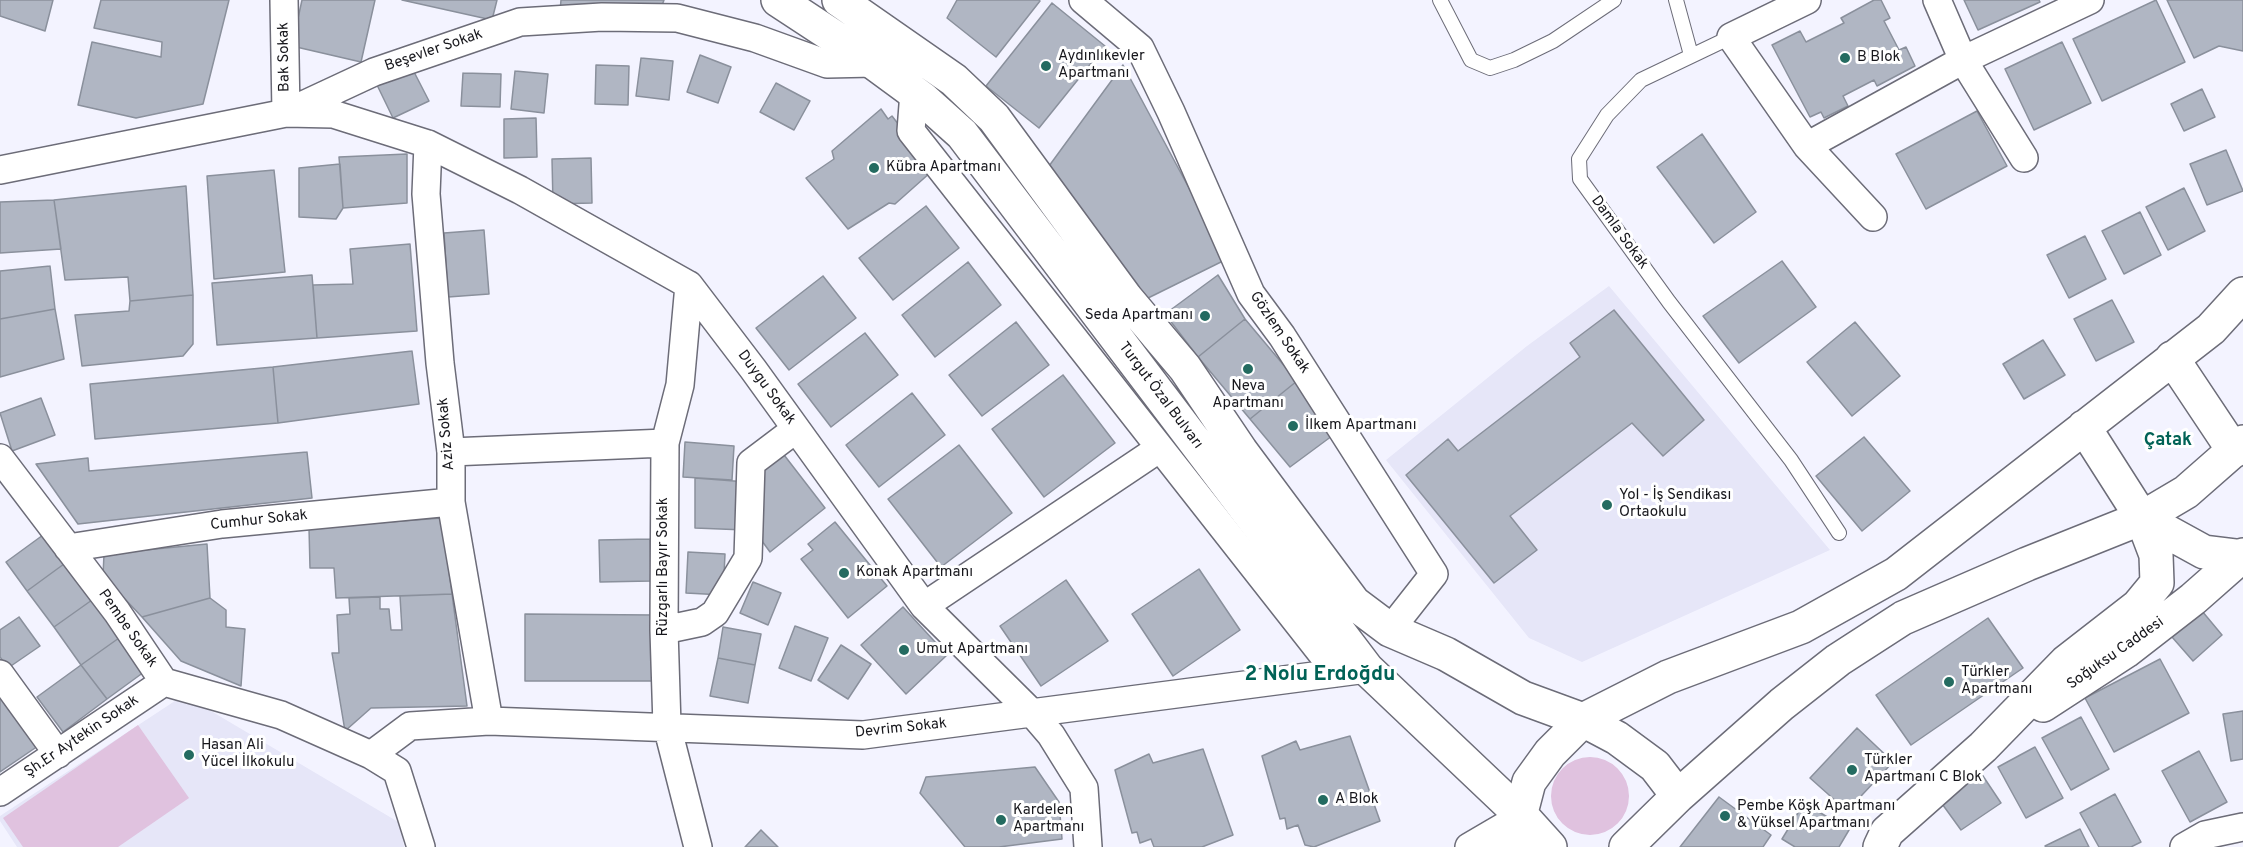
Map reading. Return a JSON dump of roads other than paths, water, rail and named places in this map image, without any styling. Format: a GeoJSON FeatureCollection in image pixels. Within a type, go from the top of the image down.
{"type":"FeatureCollection","features":[{"type":"Feature","properties":{"kind":"street","name":"Bak Sokak"},"geometry":{"type":"LineString","coordinates":[[284,0],[286,114]]}},
{"type":"Feature","properties":{"kind":"street","name":"Turgut Özal Bulvarı"},"geometry":{"type":"LineString","coordinates":[[778,0],[914,92],[962,134],[1352,671],[1522,816],[1550,847]]}},
{"type":"Feature","properties":{"kind":"street"},"geometry":{"type":"LineString","coordinates":[[839,0],[954,80],[994,118],[1126,298],[1185,368],[1241,451],[1354,603],[1390,630],[1446,654],[1523,698],[1583,720],[1617,738],[1655,766],[1678,796]]}},
{"type":"Feature","properties":{"kind":"street","name":"Gözlem Sokak"},"geometry":{"type":"LineString","coordinates":[[1083,0],[1140,48],[1171,112],[1251,294],[1282,336],[1434,574],[1390,630]]}},
{"type":"Feature","properties":{"kind":"street","name":"Damla Sokak"},"geometry":{"type":"LineString","coordinates":[[1731,37],[1807,0]]}},
{"type":"Feature","properties":{"kind":"street"},"geometry":{"type":"LineString","coordinates":[[1937,0],[1963,60],[2024,158]]}},
{"type":"Feature","properties":{"kind":"street"},"geometry":{"type":"LineString","coordinates":[[1807,146],[1963,60],[2090,0]]}},
{"type":"Feature","properties":{"kind":"street","name":"Beşevler Sokak"},"geometry":{"type":"LineString","coordinates":[[0,170],[286,114],[374,72],[520,22],[602,17],[677,18],[755,38],[827,64],[874,63]]}},
{"type":"Feature","properties":{"kind":"street"},"geometry":{"type":"LineString","coordinates":[[1731,37],[1807,146],[1873,217]]}},
{"type":"Feature","properties":{"kind":"street"},"geometry":{"type":"LineString","coordinates":[[914,92],[911,131],[1160,448],[1352,671]]}},
{"type":"Feature","properties":{"kind":"street","name":"Duygu Sokak"},"geometry":{"type":"LineString","coordinates":[[286,114],[333,114],[429,144],[520,190],[689,285],[924,606],[1033,714],[1051,735],[1084,788],[1088,847]]}},
{"type":"Feature","properties":{"kind":"street","name":"Aziz Sokak"},"geometry":{"type":"LineString","coordinates":[[429,144],[426,195],[440,363],[451,452],[451,502],[489,721]]}},
{"type":"Feature","properties":{"kind":"street","name":"Rüzgarlı Bayır Sokak"},"geometry":{"type":"LineString","coordinates":[[689,285],[680,385],[665,443],[664,630],[667,726],[698,847]]}},
{"type":"Feature","properties":{"kind":"street"},"geometry":{"type":"LineString","coordinates":[[1512,847],[1522,816],[1529,782],[1550,753],[1583,720],[1668,677],[1801,627],[1896,574],[2211,330],[2243,294]]}},
{"type":"Feature","properties":{"kind":"street"},"geometry":{"type":"LineString","coordinates":[[1626,847],[1678,796],[1791,697],[1838,660],[1903,618],[2027,564],[2142,518],[2241,455],[2172,358]]}},
{"type":"Feature","properties":{"kind":"street","name":"Soğuksu Caddesi"},"geometry":{"type":"LineString","coordinates":[[1880,847],[1887,832],[1983,747],[2066,662],[2138,606],[2157,583],[2156,555],[2142,518],[2084,427]]}},
{"type":"Feature","properties":{"kind":"street"},"geometry":{"type":"LineString","coordinates":[[664,630],[702,622],[715,613],[748,558],[751,463],[796,429]]}},
{"type":"Feature","properties":{"kind":"street"},"geometry":{"type":"LineString","coordinates":[[451,452],[665,443]]}},
{"type":"Feature","properties":{"kind":"street"},"geometry":{"type":"LineString","coordinates":[[924,606],[1160,448]]}},
{"type":"Feature","properties":{"kind":"street","name":"Pembe Sokak"},"geometry":{"type":"LineString","coordinates":[[0,458],[117,612],[164,682],[280,715],[370,755],[397,771],[422,847]]}},
{"type":"Feature","properties":{"kind":"street","name":"Cumhur Sokak"},"geometry":{"type":"LineString","coordinates":[[68,548],[222,524],[451,502]]}},
{"type":"Feature","properties":{"kind":"street"},"geometry":{"type":"LineString","coordinates":[[2142,518],[2204,552],[2243,557]]}},
{"type":"Feature","properties":{"kind":"street","name":"Soğuksu Caddesi"},"geometry":{"type":"LineString","coordinates":[[1983,747],[2126,651],[2243,557]]}},
{"type":"Feature","properties":{"kind":"street","name":"Devrim Sokak"},"geometry":{"type":"LineString","coordinates":[[370,755],[410,726],[489,721],[863,735],[1352,671]]}},
{"type":"Feature","properties":{"kind":"street"},"geometry":{"type":"LineString","coordinates":[[0,674],[58,754]]}},
{"type":"Feature","properties":{"kind":"street","name":"Şh.Er Aytekin Sokak"},"geometry":{"type":"LineString","coordinates":[[0,792],[164,682]]}},
{"type":"Feature","properties":{"kind":"street"},"geometry":{"type":"LineString","coordinates":[[1469,847],[1522,816]]}},
{"type":"Feature","properties":{"kind":"street"},"geometry":{"type":"LineString","coordinates":[[2184,847],[2205,835],[2243,827]]}},
{"type":"Feature","properties":{"kind":"lane"},"geometry":{"type":"LineString","coordinates":[[1440,0],[1471,60],[1490,68],[1553,42],[1614,0]]}},
{"type":"Feature","properties":{"kind":"lane"},"geometry":{"type":"LineString","coordinates":[[1676,0],[1691,55]]}},
{"type":"Feature","properties":{"kind":"lane","name":"Damla Sokak"},"geometry":{"type":"LineString","coordinates":[[1731,37],[1641,80],[1607,115],[1579,159],[1580,179],[1669,302],[1791,460],[1839,533]]}},
{"type":"Feature","properties":{"kind":"place","name":"B Blok"},"geometry":{"type":"Point","coordinates":[1845,58]}},
{"type":"Feature","properties":{"kind":"place","name":"Aydınlıkevler Apartmanı"},"geometry":{"type":"Point","coordinates":[1046,66]}},
{"type":"Feature","properties":{"kind":"place","name":"Kübra Apartmanı"},"geometry":{"type":"Point","coordinates":[874,168]}},
{"type":"Feature","properties":{"kind":"place","name":"Seda Apartmanı"},"geometry":{"type":"Point","coordinates":[1205,316]}},
{"type":"Feature","properties":{"kind":"place","name":"Neva Apartmanı"},"geometry":{"type":"Point","coordinates":[1248,369]}},
{"type":"Feature","properties":{"kind":"place","name":"İlkem Apartmanı"},"geometry":{"type":"Point","coordinates":[1293,426]}},
{"type":"Feature","properties":{"kind":"place","name":"Yol - İş Sendikası Ortaokulu"},"geometry":{"type":"Point","coordinates":[1607,505]}},
{"type":"Feature","properties":{"kind":"place","name":"Konak Apartmanı"},"geometry":{"type":"Point","coordinates":[844,573]}},
{"type":"Feature","properties":{"kind":"place","name":"Umut Apartmanı"},"geometry":{"type":"Point","coordinates":[904,650]}},
{"type":"Feature","properties":{"kind":"place","name":"Türkler Apartmanı"},"geometry":{"type":"Point","coordinates":[1949,682]}},
{"type":"Feature","properties":{"kind":"place","name":"Hasan Ali Yücel İlkokulu"},"geometry":{"type":"Point","coordinates":[189,755]}},
{"type":"Feature","properties":{"kind":"place","name":"Türkler Apartmanı C Blok"},"geometry":{"type":"Point","coordinates":[1852,770]}},
{"type":"Feature","properties":{"kind":"place","name":"A Blok"},"geometry":{"type":"Point","coordinates":[1323,800]}},
{"type":"Feature","properties":{"kind":"place","name":"Pembe Köşk Apartmanı & Yüksel Apartmanı"},"geometry":{"type":"Point","coordinates":[1725,816]}},
{"type":"Feature","properties":{"kind":"place","name":"Kardelen Apartmanı"},"geometry":{"type":"Point","coordinates":[1001,820]}},
{"type":"Feature","properties":{"kind":"district","name":"Çatak"},"geometry":{"type":"Point","coordinates":[2168,441]}},
{"type":"Feature","properties":{"kind":"district","name":"2 Nolu Erdoğdu"},"geometry":{"type":"Point","coordinates":[1320,676]}}]}
